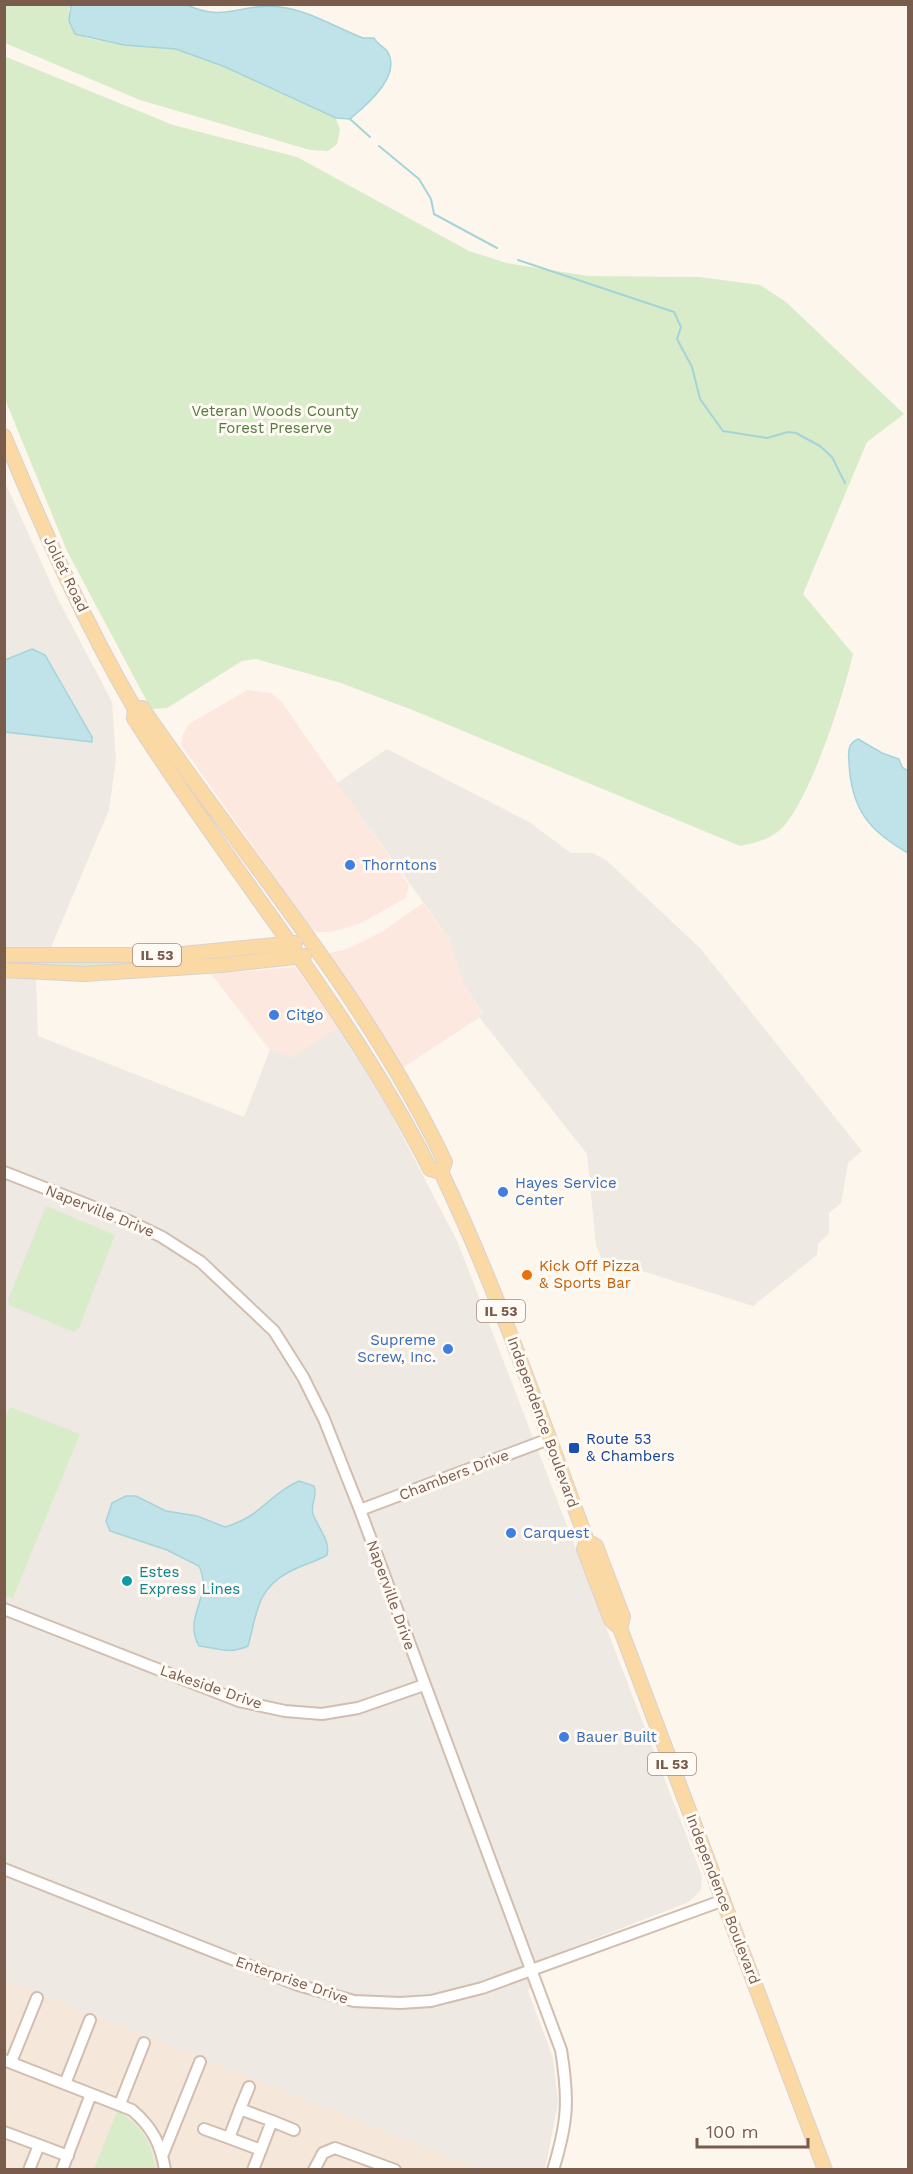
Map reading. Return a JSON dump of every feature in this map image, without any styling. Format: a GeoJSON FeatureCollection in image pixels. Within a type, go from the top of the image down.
{"type":"FeatureCollection","features":[{"type":"Feature","properties":{"kind":"main road","name":"Joliet Road"},"geometry":{"type":"LineString","coordinates":[[4,436],[43,528],[113,672],[135,709],[134,717],[166,768],[298,958]]}},
{"type":"Feature","properties":{"kind":"main road","name":"Joliet Road"},"geometry":{"type":"LineString","coordinates":[[135,709],[142,708],[309,942]]}},
{"type":"Feature","properties":{"kind":"main road","name":"IL 53"},"geometry":{"type":"LineString","coordinates":[[4,955],[172,955],[309,942]]}},
{"type":"Feature","properties":{"kind":"main road","name":"Independence Boulevard"},"geometry":{"type":"LineString","coordinates":[[309,942],[365,1022],[405,1086],[445,1162],[441,1172],[483,1266],[587,1541],[584,1548],[611,1620],[620,1628],[825,2169]]}},
{"type":"Feature","properties":{"kind":"main road","name":"IL 53"},"geometry":{"type":"LineString","coordinates":[[4,970],[84,974],[298,958],[318,954]]}},
{"type":"Feature","properties":{"kind":"main road","name":"Independence Boulevard"},"geometry":{"type":"LineString","coordinates":[[298,958],[364,1054],[430,1170],[441,1172]]}},
{"type":"Feature","properties":{"kind":"street","name":"Naperville Drive"},"geometry":{"type":"LineString","coordinates":[[4,1172],[129,1221],[162,1237],[201,1262],[274,1331],[311,1389],[360,1510],[561,2050],[567,2086],[568,2112],[553,2169]]}},
{"type":"Feature","properties":{"kind":"street","name":"Chambers Drive"},"geometry":{"type":"LineString","coordinates":[[360,1510],[549,1439]]}},
{"type":"Feature","properties":{"kind":"street","name":"Lakeside Drive"},"geometry":{"type":"LineString","coordinates":[[4,1609],[239,1701],[285,1711],[322,1714],[358,1708],[424,1685]]}},
{"type":"Feature","properties":{"kind":"street","name":"Enterprise Drive"},"geometry":{"type":"LineString","coordinates":[[4,1869],[284,1980],[354,2001],[400,2003],[431,2001],[482,1988],[724,1900]]}},
{"type":"Feature","properties":{"kind":"street"},"geometry":{"type":"LineString","coordinates":[[37,1998],[8,2061],[132,2110],[148,2125],[163,2154],[165,2169]]}},
{"type":"Feature","properties":{"kind":"street"},"geometry":{"type":"LineString","coordinates":[[65,2084],[90,2020]]}},
{"type":"Feature","properties":{"kind":"street"},"geometry":{"type":"LineString","coordinates":[[120,2104],[144,2043]]}},
{"type":"Feature","properties":{"kind":"street"},"geometry":{"type":"LineString","coordinates":[[163,2154],[200,2062]]}},
{"type":"Feature","properties":{"kind":"street"},"geometry":{"type":"LineString","coordinates":[[229,2138],[249,2087]]}},
{"type":"Feature","properties":{"kind":"street"},"geometry":{"type":"LineString","coordinates":[[62,2169],[91,2094]]}},
{"type":"Feature","properties":{"kind":"street"},"geometry":{"type":"LineString","coordinates":[[240,2109],[294,2130]]}},
{"type":"Feature","properties":{"kind":"street"},"geometry":{"type":"LineString","coordinates":[[253,2169],[272,2121]]}},
{"type":"Feature","properties":{"kind":"street"},"geometry":{"type":"LineString","coordinates":[[204,2129],[261,2150]]}},
{"type":"Feature","properties":{"kind":"street"},"geometry":{"type":"LineString","coordinates":[[7,2132],[68,2156]]}},
{"type":"Feature","properties":{"kind":"street"},"geometry":{"type":"LineString","coordinates":[[29,2169],[39,2145]]}},
{"type":"Feature","properties":{"kind":"street"},"geometry":{"type":"LineString","coordinates":[[314,2169],[318,2158],[330,2148],[344,2149],[395,2169]]}},
{"type":"Feature","properties":{"kind":"shaded area"},"geometry":{"type":"Polygon","coordinates":[[[4,480],[58,599],[112,702],[116,759],[109,810],[49,952],[5,949],[4,480]]]}},
{"type":"Feature","properties":{"kind":"shaded area"},"geometry":{"type":"Polygon","coordinates":[[[247,690],[271,693],[281,701],[409,885],[406,898],[359,924],[331,932],[318,932],[312,929],[181,745],[183,734],[189,724],[247,690]]]}},
{"type":"Feature","properties":{"kind":"shaded area"},"geometry":{"type":"Polygon","coordinates":[[[387,749],[529,822],[571,853],[592,853],[606,860],[700,948],[862,1151],[848,1163],[841,1203],[829,1213],[829,1233],[818,1244],[817,1255],[753,1306],[601,1258],[596,1245],[587,1154],[479,1017],[483,1014],[464,985],[449,938],[337,783],[387,749]]]}},
{"type":"Feature","properties":{"kind":"shaded area"},"geometry":{"type":"Polygon","coordinates":[[[423,903],[449,938],[464,985],[483,1015],[398,1071],[322,955],[347,949],[383,931],[423,903]]]}},
{"type":"Feature","properties":{"kind":"shaded area"},"geometry":{"type":"Polygon","coordinates":[[[295,967],[339,1027],[292,1059],[270,1050],[211,974],[295,967]]]}},
{"type":"Feature","properties":{"kind":"shaded area"},"geometry":{"type":"Polygon","coordinates":[[[4,976],[36,978],[38,1036],[244,1117],[270,1050],[292,1058],[339,1027],[388,1108],[458,1243],[702,1876],[701,1890],[689,1902],[547,1957],[528,1991],[553,2058],[558,2103],[545,2169],[482,2169],[5,1980],[4,976]]]}},
{"type":"Feature","properties":{"kind":"shaded area"},"geometry":{"type":"Polygon","coordinates":[[[5,1980],[482,2169],[5,2169],[5,1980]]]}},
{"type":"Feature","properties":{"kind":"green space"},"geometry":{"type":"Polygon","coordinates":[[[4,5],[71,5],[68,10],[86,38],[124,45],[176,49],[223,66],[336,118],[340,130],[337,144],[328,151],[310,150],[140,100],[5,43],[4,5]]]}},
{"type":"Feature","properties":{"kind":"green space","name":"Veteran Woods County Forest Preserve"},"geometry":{"type":"Polygon","coordinates":[[[4,56],[173,125],[297,157],[469,251],[507,263],[588,276],[699,277],[760,285],[786,302],[904,414],[867,442],[803,594],[853,654],[825,746],[804,795],[782,828],[768,838],[740,846],[415,711],[341,683],[256,659],[242,661],[167,708],[151,709],[67,551],[5,399],[4,56]]]}},
{"type":"Feature","properties":{"kind":"green space"},"geometry":{"type":"Polygon","coordinates":[[[4,959],[184,960],[82,970],[5,965],[4,959]]]}},
{"type":"Feature","properties":{"kind":"green space"},"geometry":{"type":"Polygon","coordinates":[[[46,1206],[115,1235],[79,1328],[74,1332],[9,1305],[8,1300],[46,1206]]]}},
{"type":"Feature","properties":{"kind":"green space"},"geometry":{"type":"Polygon","coordinates":[[[10,1407],[80,1434],[13,1598],[4,1597],[4,1420],[10,1407]]]}},
{"type":"Feature","properties":{"kind":"green space"},"geometry":{"type":"Polygon","coordinates":[[[117,2111],[133,2122],[144,2135],[156,2169],[94,2169],[117,2111]]]}},
{"type":"Feature","properties":{"kind":"water"},"geometry":{"type":"Polygon","coordinates":[[[185,4],[212,12],[266,6],[301,12],[363,38],[374,38],[387,51],[391,61],[390,70],[380,90],[357,113],[350,119],[336,118],[223,66],[176,49],[124,45],[75,34],[69,21],[71,5],[185,4]]]}},
{"type":"Feature","properties":{"kind":"water"},"geometry":{"type":"Polygon","coordinates":[[[32,649],[45,655],[92,737],[92,742],[5,732],[5,660],[32,649]]]}},
{"type":"Feature","properties":{"kind":"water"},"geometry":{"type":"Polygon","coordinates":[[[858,739],[882,753],[899,759],[902,767],[908,771],[908,853],[894,845],[873,827],[858,806],[851,779],[849,748],[858,739]]]}},
{"type":"Feature","properties":{"kind":"water"},"geometry":{"type":"Polygon","coordinates":[[[299,1481],[314,1486],[313,1514],[326,1540],[327,1555],[298,1567],[270,1586],[259,1603],[248,1646],[241,1649],[224,1650],[199,1646],[194,1625],[203,1587],[203,1577],[199,1566],[167,1550],[110,1531],[106,1521],[112,1503],[126,1496],[136,1496],[166,1511],[197,1516],[225,1527],[248,1517],[280,1492],[299,1481]]]}},
{"type":"Feature","properties":{"kind":"waterway"},"geometry":{"type":"LineString","coordinates":[[350,119],[370,137]]}},
{"type":"Feature","properties":{"kind":"waterway"},"geometry":{"type":"LineString","coordinates":[[379,146],[419,179],[431,199],[434,214],[497,248]]}},
{"type":"Feature","properties":{"kind":"waterway"},"geometry":{"type":"LineString","coordinates":[[518,260],[674,312],[681,327],[677,339],[692,367],[700,399],[723,431],[767,438],[788,432],[796,433],[820,446],[832,457],[845,483]]}},
{"type":"Feature","properties":{"kind":"place","name":"Thorntons"},"geometry":{"type":"Point","coordinates":[350,865]}},
{"type":"Feature","properties":{"kind":"place","name":"Citgo"},"geometry":{"type":"Point","coordinates":[274,1015]}},
{"type":"Feature","properties":{"kind":"place","name":"Hayes Service Center"},"geometry":{"type":"Point","coordinates":[503,1192]}},
{"type":"Feature","properties":{"kind":"place","name":"Kick Off Pizza & Sports Bar"},"geometry":{"type":"Point","coordinates":[527,1275]}},
{"type":"Feature","properties":{"kind":"place","name":"Supreme Screw, Inc."},"geometry":{"type":"Point","coordinates":[448,1349]}},
{"type":"Feature","properties":{"kind":"place","name":"Route 53 & Chambers"},"geometry":{"type":"Point","coordinates":[574,1448]}},
{"type":"Feature","properties":{"kind":"place","name":"Carquest"},"geometry":{"type":"Point","coordinates":[511,1533]}},
{"type":"Feature","properties":{"kind":"place","name":"Estes Express Lines"},"geometry":{"type":"Point","coordinates":[127,1581]}},
{"type":"Feature","properties":{"kind":"place","name":"Bauer Built"},"geometry":{"type":"Point","coordinates":[564,1737]}}]}
